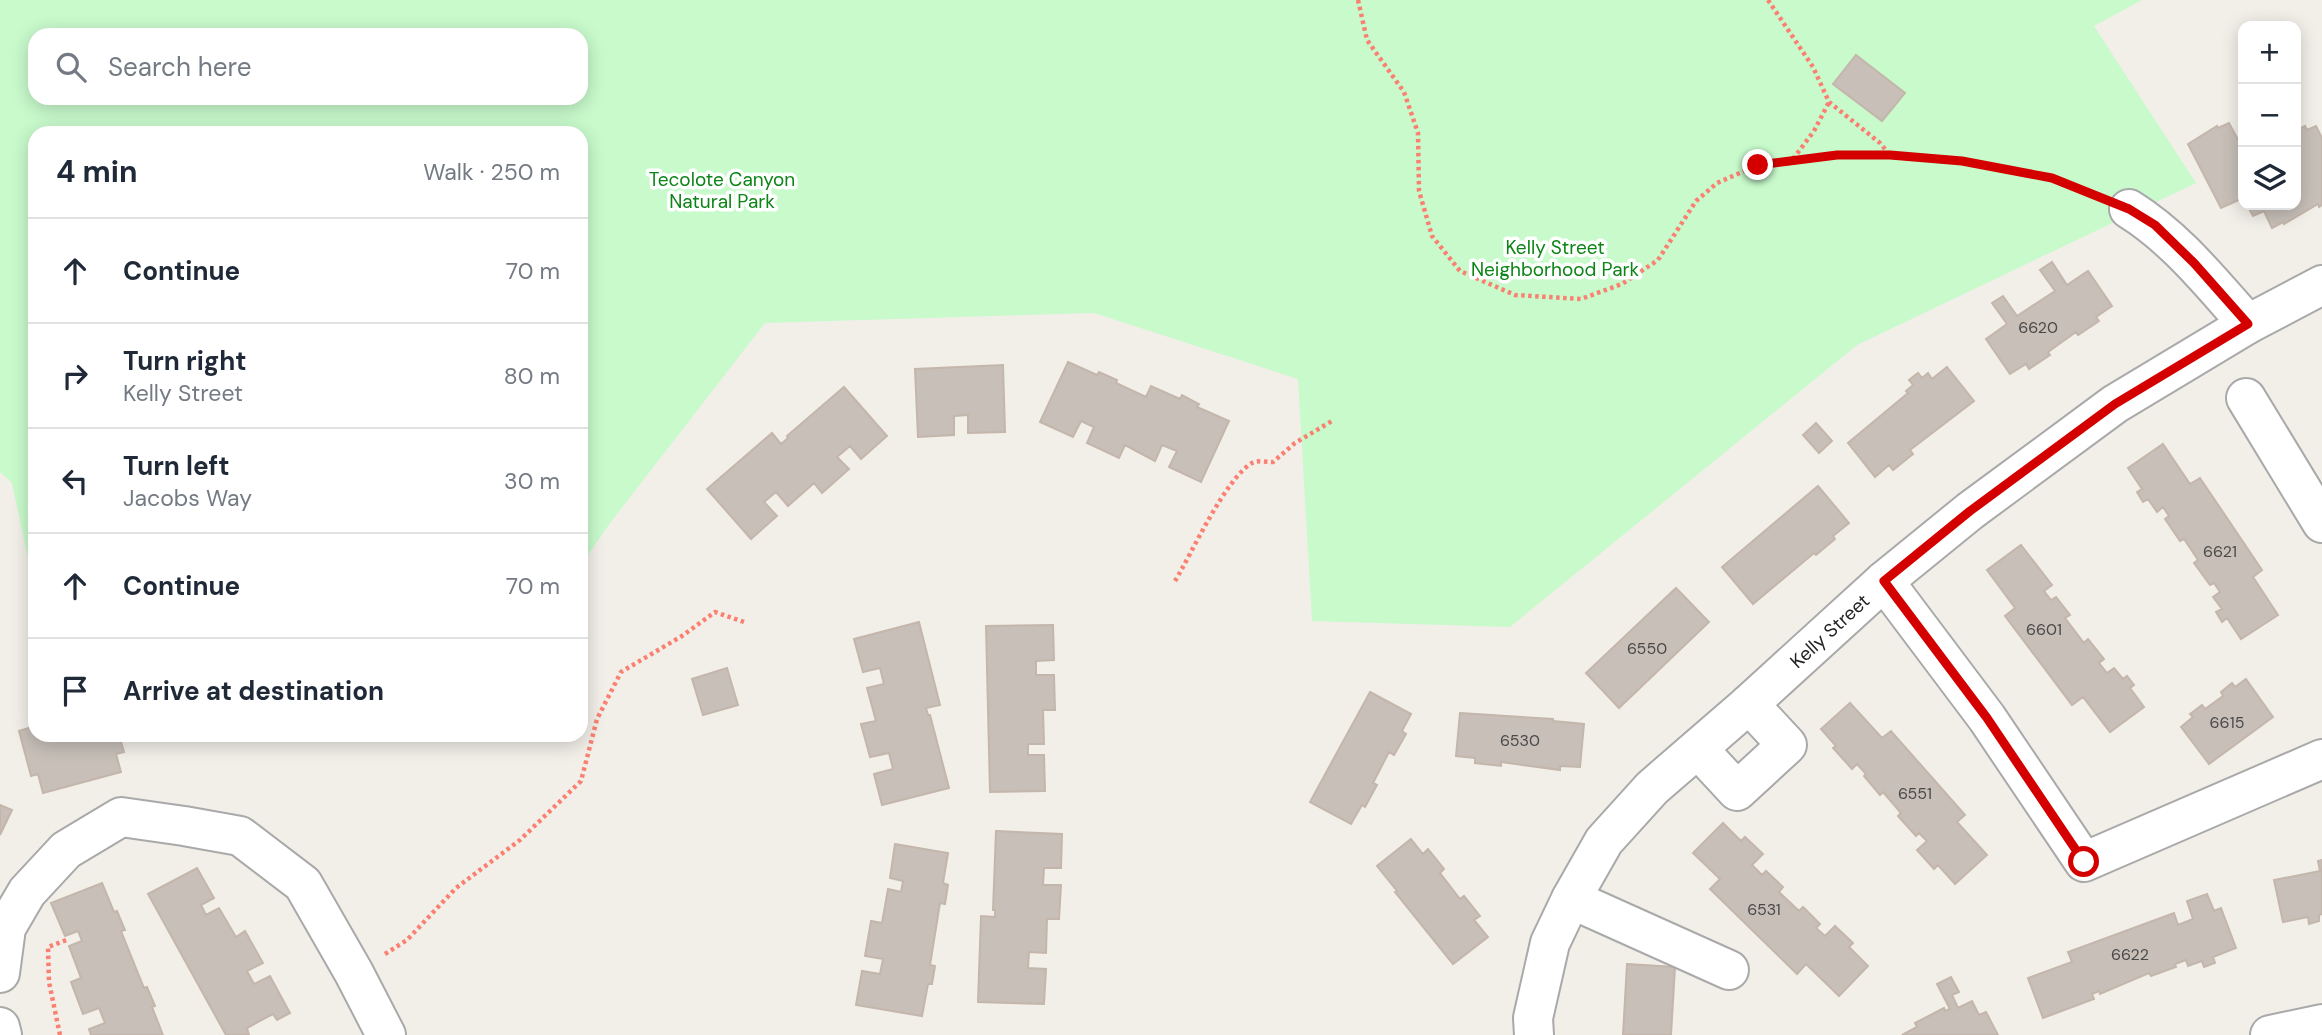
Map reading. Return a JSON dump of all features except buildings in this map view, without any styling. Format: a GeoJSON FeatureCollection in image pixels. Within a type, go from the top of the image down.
{"type":"FeatureCollection","features":[{"type":"Feature","properties":{"kind":"street"},"geometry":{"type":"LineString","coordinates":[[2129,209],[2155,225],[2175,244],[2248,324]]}},
{"type":"Feature","properties":{"kind":"street","name":"Kelly Street"},"geometry":{"type":"LineString","coordinates":[[1534,1035],[1533,1018],[1550,943],[1570,899],[1604,841],[1652,788],[1884,581],[1970,511],[2115,404],[2248,324],[2322,285]]}},
{"type":"Feature","properties":{"kind":"street"},"geometry":{"type":"LineString","coordinates":[[2246,398],[2322,523]]}},
{"type":"Feature","properties":{"kind":"street"},"geometry":{"type":"LineString","coordinates":[[1884,581],[1987,718],[2084,862],[2322,759]]}},
{"type":"Feature","properties":{"kind":"street"},"geometry":{"type":"LineString","coordinates":[[1698,749],[1737,791],[1787,745],[1749,704]]}},
{"type":"Feature","properties":{"kind":"street"},"geometry":{"type":"LineString","coordinates":[[0,973],[6,928],[27,892],[66,850],[121,817],[240,836],[303,884],[386,1035]]}},
{"type":"Feature","properties":{"kind":"street"},"geometry":{"type":"LineString","coordinates":[[1570,899],[1729,970]]}},
{"type":"Feature","properties":{"kind":"street"},"geometry":{"type":"LineString","coordinates":[[2270,1035],[2322,1024]]}},
{"type":"Feature","properties":{"kind":"street"},"geometry":{"type":"LineString","coordinates":[[0,1027],[2,1035]]}},
{"type":"Feature","properties":{"kind":"path"},"geometry":{"type":"LineString","coordinates":[[1358,0],[1367,40],[1404,92],[1418,133],[1419,191],[1432,236],[1460,271],[1515,295],[1581,299],[1622,284],[1658,260],[1696,201],[1717,183],[1758,165],[1793,159],[1837,155],[1890,155],[1962,161],[2052,178],[2129,209]]}},
{"type":"Feature","properties":{"kind":"path"},"geometry":{"type":"LineString","coordinates":[[1768,0],[1813,67],[1829,102],[1880,143],[1890,155]]}},
{"type":"Feature","properties":{"kind":"path"},"geometry":{"type":"LineString","coordinates":[[1793,159],[1814,131],[1829,102]]}},
{"type":"Feature","properties":{"kind":"path"},"geometry":{"type":"LineString","coordinates":[[1175,581],[1220,500],[1243,470],[1254,461],[1273,462],[1295,443],[1332,421]]}},
{"type":"Feature","properties":{"kind":"path"},"geometry":{"type":"LineString","coordinates":[[354,973],[407,940],[456,888],[520,840],[581,781],[597,719],[621,672],[682,636],[715,612],[747,623]]}},
{"type":"Feature","properties":{"kind":"path"},"geometry":{"type":"LineString","coordinates":[[60,1035],[49,982],[48,947],[69,939]]}},
{"type":"Feature","properties":{"kind":"green space","name":"Kelly Street Neighborhood Park"},"geometry":{"type":"Polygon","coordinates":[[[0,0],[2142,0],[2094,26],[2196,183],[1857,345],[1510,627],[1312,621],[1298,379],[1094,313],[765,323],[588,555],[588,126],[28,126],[28,559],[12,483],[0,472],[0,0]]]}},
{"type":"Feature","properties":{"kind":"route"},"geometry":{"type":"LineString","coordinates":[[1758,165],[1837,155],[1890,155],[1962,161],[2052,178],[2129,209],[2155,225],[2194,263],[2248,324],[2115,404],[1970,511],[1884,581],[1987,718],[2084,862]]}},
{"type":"Feature","properties":{"kind":"park label","name":"Tecolote Canyon Natural Park"},"geometry":{"type":"Point","coordinates":[722,190]}}]}
